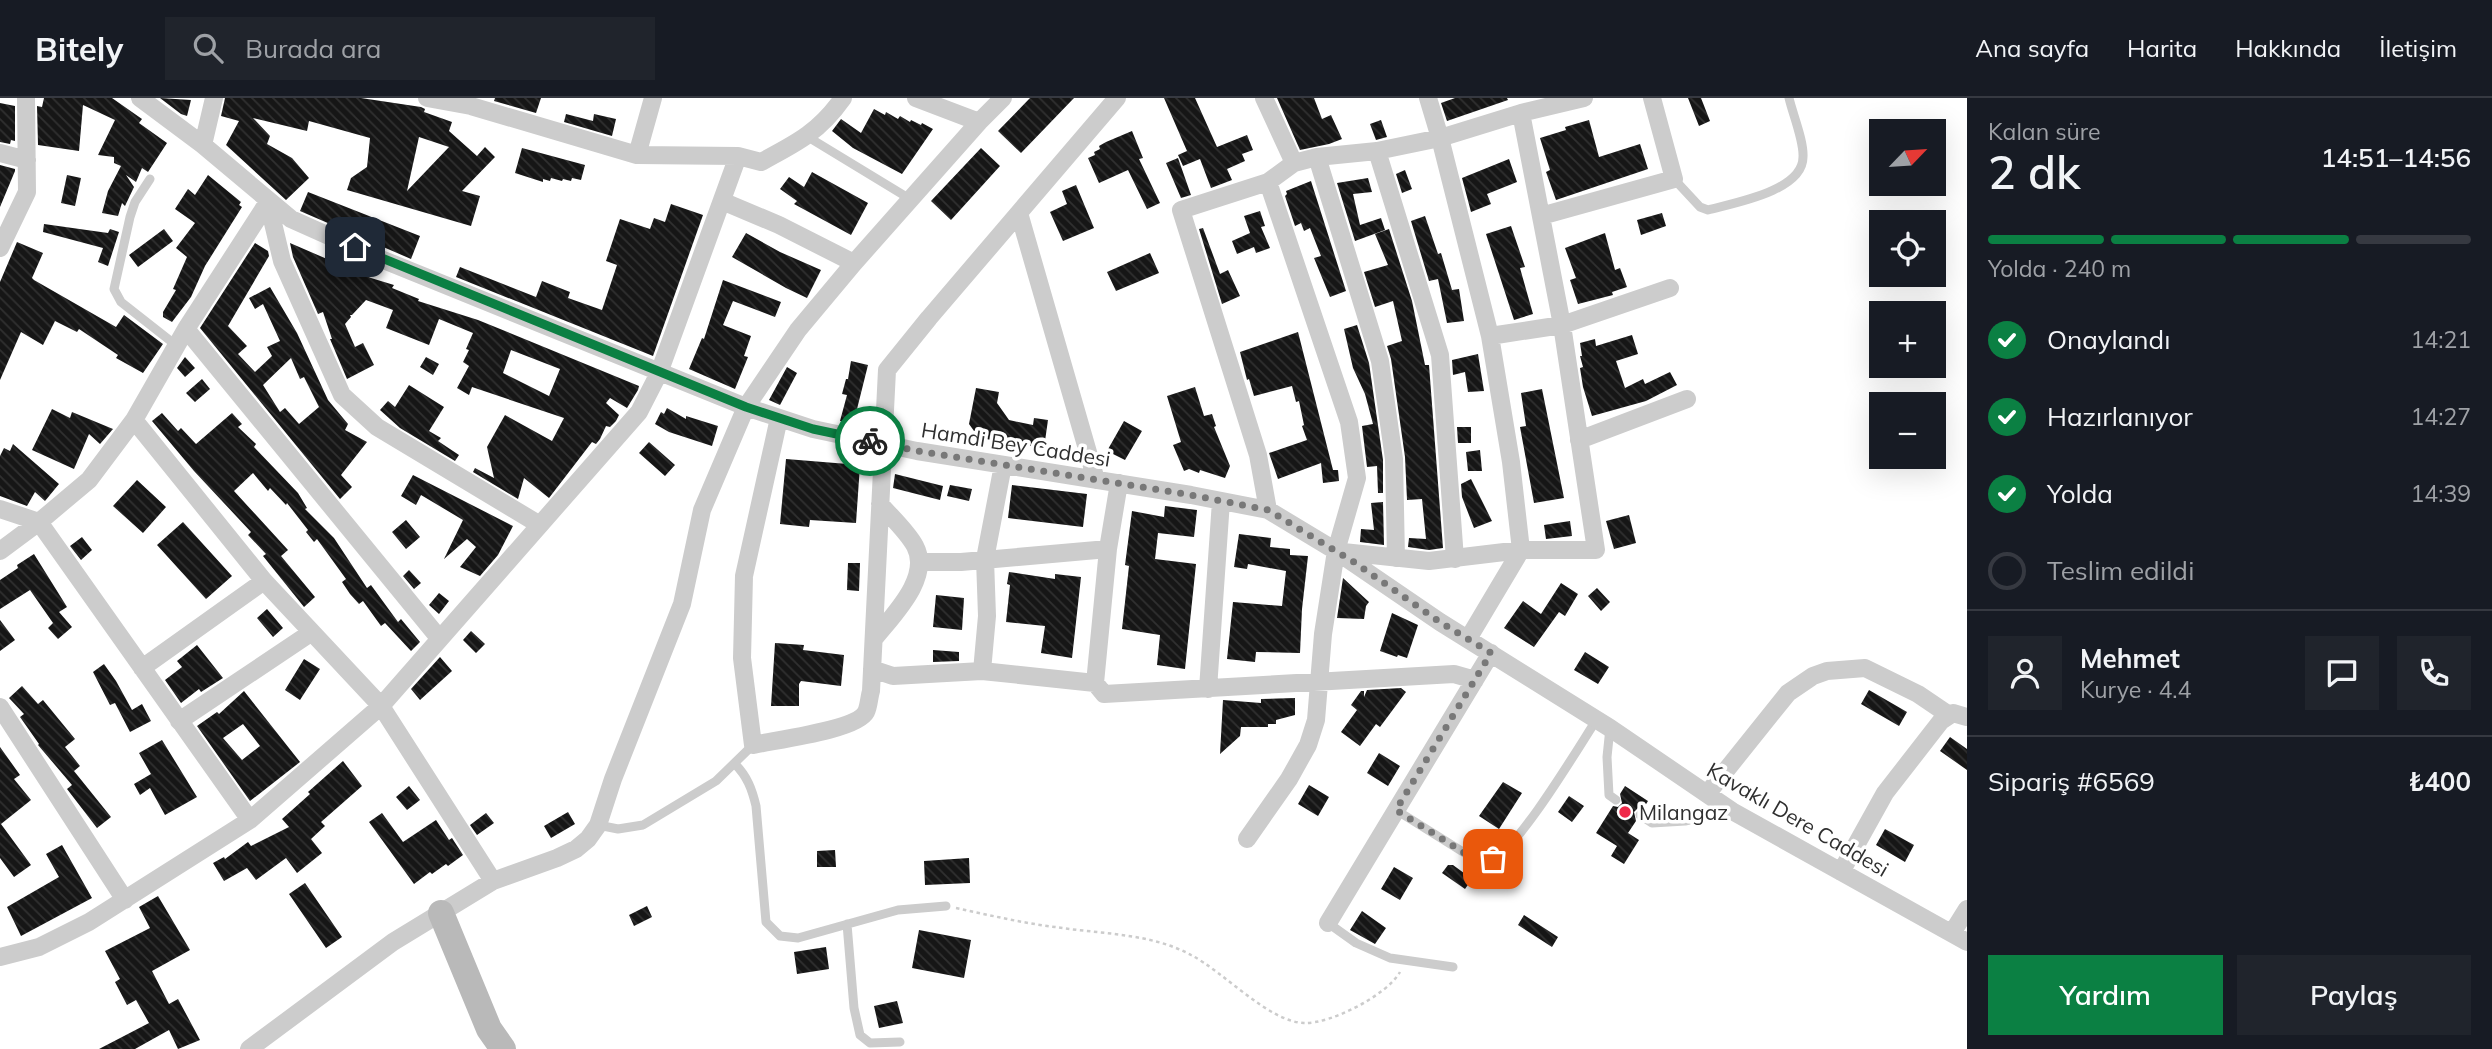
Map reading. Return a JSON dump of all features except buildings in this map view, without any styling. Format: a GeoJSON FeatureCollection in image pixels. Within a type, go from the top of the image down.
{"type":"FeatureCollection","features":[{"type":"Feature","properties":{"kind":"street"},"geometry":{"type":"LineString","coordinates":[[0,248],[27,192],[26,98]]}},
{"type":"Feature","properties":{"kind":"street","name":"Hamdi Bey Caddesi"},"geometry":{"type":"LineString","coordinates":[[140,98],[203,145],[291,219],[746,407],[813,429],[883,444],[1268,510],[1604,724]]}},
{"type":"Feature","properties":{"kind":"street"},"geometry":{"type":"LineString","coordinates":[[203,145],[214,98]]}},
{"type":"Feature","properties":{"kind":"street"},"geometry":{"type":"LineString","coordinates":[[427,98],[471,106],[637,155],[738,156],[761,162],[808,137],[832,114],[843,98]]}},
{"type":"Feature","properties":{"kind":"street"},"geometry":{"type":"LineString","coordinates":[[637,155],[653,98]]}},
{"type":"Feature","properties":{"kind":"street"},"geometry":{"type":"LineString","coordinates":[[916,98],[979,122]]}},
{"type":"Feature","properties":{"kind":"street"},"geometry":{"type":"LineString","coordinates":[[248,1049],[393,942],[493,881],[556,858],[576,849],[588,839],[598,825],[613,779],[682,604],[702,510],[746,407],[797,330],[1003,98]]}},
{"type":"Feature","properties":{"kind":"street"},"geometry":{"type":"LineString","coordinates":[[779,418],[744,576],[742,658],[753,745],[835,729],[856,721],[865,713],[871,691],[887,370],[1117,98]]}},
{"type":"Feature","properties":{"kind":"street"},"geometry":{"type":"LineString","coordinates":[[1264,98],[1294,163]]}},
{"type":"Feature","properties":{"kind":"street"},"geometry":{"type":"LineString","coordinates":[[1428,98],[1490,336],[1511,462],[1521,550],[1468,639]]}},
{"type":"Feature","properties":{"kind":"street"},"geometry":{"type":"LineString","coordinates":[[1268,510],[1258,455],[1181,210],[1268,182],[1294,163],[1440,138],[1521,113],[1584,98]]}},
{"type":"Feature","properties":{"kind":"street"},"geometry":{"type":"LineString","coordinates":[[1541,216],[1674,179],[1652,98]]}},
{"type":"Feature","properties":{"kind":"street"},"geometry":{"type":"LineString","coordinates":[[1336,551],[1429,561],[1521,550],[1596,550],[1562,325],[1521,113]]}},
{"type":"Feature","properties":{"kind":"street"},"geometry":{"type":"LineString","coordinates":[[1377,150],[1440,355],[1455,559]]}},
{"type":"Feature","properties":{"kind":"street"},"geometry":{"type":"LineString","coordinates":[[0,153],[27,160]]}},
{"type":"Feature","properties":{"kind":"street"},"geometry":{"type":"LineString","coordinates":[[0,957],[39,947],[89,922],[250,820],[381,706],[639,412],[659,373],[738,156]]}},
{"type":"Feature","properties":{"kind":"street"},"geometry":{"type":"LineString","coordinates":[[1317,157],[1380,361],[1394,459],[1396,558]]}},
{"type":"Feature","properties":{"kind":"street"},"geometry":{"type":"LineString","coordinates":[[1247,839],[1289,779],[1308,745],[1317,720],[1323,634],[1336,551],[1357,478],[1349,422],[1268,182]]}},
{"type":"Feature","properties":{"kind":"street"},"geometry":{"type":"LineString","coordinates":[[722,201],[779,225],[854,263]]}},
{"type":"Feature","properties":{"kind":"street"},"geometry":{"type":"LineString","coordinates":[[0,551],[89,480],[134,420],[186,329],[268,202]]}},
{"type":"Feature","properties":{"kind":"street"},"geometry":{"type":"LineString","coordinates":[[268,202],[282,261],[342,394],[377,427],[540,525]]}},
{"type":"Feature","properties":{"kind":"street"},"geometry":{"type":"LineString","coordinates":[[1019,213],[1096,480]]}},
{"type":"Feature","properties":{"kind":"street"},"geometry":{"type":"LineString","coordinates":[[1490,336],[1562,325],[1670,288]]}},
{"type":"Feature","properties":{"kind":"street"},"geometry":{"type":"LineString","coordinates":[[186,329],[439,638]]}},
{"type":"Feature","properties":{"kind":"street"},"geometry":{"type":"LineString","coordinates":[[1579,440],[1687,399]]}},
{"type":"Feature","properties":{"kind":"street"},"geometry":{"type":"LineString","coordinates":[[134,420],[264,581],[381,706],[493,881]]}},
{"type":"Feature","properties":{"kind":"street"},"geometry":{"type":"LineString","coordinates":[[982,671],[987,616],[985,559],[1003,465]]}},
{"type":"Feature","properties":{"kind":"street"},"geometry":{"type":"LineString","coordinates":[[1095,683],[1108,550],[1119,483]]}},
{"type":"Feature","properties":{"kind":"street"},"geometry":{"type":"LineString","coordinates":[[1209,689],[1221,501]]}},
{"type":"Feature","properties":{"kind":"street"},"geometry":{"type":"LineString","coordinates":[[874,639],[909,595],[920,562],[915,545],[880,504]]}},
{"type":"Feature","properties":{"kind":"street"},"geometry":{"type":"LineString","coordinates":[[0,509],[39,522],[250,820]]}},
{"type":"Feature","properties":{"kind":"street"},"geometry":{"type":"LineString","coordinates":[[920,562],[1108,550]]}},
{"type":"Feature","properties":{"kind":"street"},"geometry":{"type":"LineString","coordinates":[[142,668],[264,581]]}},
{"type":"Feature","properties":{"kind":"street"},"geometry":{"type":"LineString","coordinates":[[179,721],[312,632]]}},
{"type":"Feature","properties":{"kind":"street"},"geometry":{"type":"LineString","coordinates":[[1328,923],[1491,653]]}},
{"type":"Feature","properties":{"kind":"street"},"geometry":{"type":"LineString","coordinates":[[1707,793],[1788,693],[1813,676],[1827,671],[1865,668],[1958,716]]}},
{"type":"Feature","properties":{"kind":"street"},"geometry":{"type":"LineString","coordinates":[[872,669],[893,677],[982,671],[1095,683],[1104,694],[1454,674],[1475,680]]}},
{"type":"Feature","properties":{"kind":"street"},"geometry":{"type":"LineString","coordinates":[[0,707],[125,900]]}},
{"type":"Feature","properties":{"kind":"street"},"geometry":{"type":"LineString","coordinates":[[1841,872],[1885,793],[1941,721],[1958,716]]}},
{"type":"Feature","properties":{"kind":"street","name":"Kavaklı Dere Caddesi"},"geometry":{"type":"LineString","coordinates":[[1604,724],[1732,811],[1959,937]]}},
{"type":"Feature","properties":{"kind":"street"},"geometry":{"type":"LineString","coordinates":[[1959,937],[1967,909]]}},
{"type":"Feature","properties":{"kind":"street"},"geometry":{"type":"LineString","coordinates":[[441,913],[489,1029],[503,1049]]}},
{"type":"Feature","properties":{"kind":"lane"},"geometry":{"type":"LineString","coordinates":[[1674,179],[1700,207],[1708,210],[1787,184],[1798,172],[1804,156],[1789,98]]}},
{"type":"Feature","properties":{"kind":"lane"},"geometry":{"type":"LineString","coordinates":[[808,137],[911,199]]}},
{"type":"Feature","properties":{"kind":"lane"},"geometry":{"type":"LineString","coordinates":[[150,179],[135,202],[113,285],[121,302],[177,346]]}},
{"type":"Feature","properties":{"kind":"lane"},"geometry":{"type":"LineString","coordinates":[[1604,724],[1609,795],[1616,800]]}},
{"type":"Feature","properties":{"kind":"lane"},"geometry":{"type":"LineString","coordinates":[[1396,810],[1471,857],[1493,859],[1531,818],[1604,724]]}},
{"type":"Feature","properties":{"kind":"lane"},"geometry":{"type":"LineString","coordinates":[[598,825],[618,829],[643,825],[702,790],[736,764],[753,745]]}},
{"type":"Feature","properties":{"kind":"lane"},"geometry":{"type":"LineString","coordinates":[[736,764],[753,791],[756,806],[764,915],[770,928],[780,936],[792,939],[898,910],[946,906]]}},
{"type":"Feature","properties":{"kind":"lane"},"geometry":{"type":"LineString","coordinates":[[1640,815],[1653,823],[1685,821],[1732,811]]}},
{"type":"Feature","properties":{"kind":"lane"},"geometry":{"type":"LineString","coordinates":[[1328,923],[1356,943],[1390,958],[1453,967]]}},
{"type":"Feature","properties":{"kind":"lane"},"geometry":{"type":"LineString","coordinates":[[846,924],[854,1007],[860,1035],[870,1043],[900,1042]]}},
{"type":"Feature","properties":{"kind":"path"},"geometry":{"type":"LineString","coordinates":[[946,906],[1051,927],[1145,939],[1177,948],[1204,962],[1283,1019],[1303,1023],[1332,1019],[1389,986],[1399,975],[1405,961]]}},
{"type":"Feature","properties":{"kind":"way so far"},"geometry":{"type":"LineString","coordinates":[[870,441],[1268,510],[1391,586],[1440,622],[1491,653],[1396,810],[1471,857],[1493,859]]}},
{"type":"Feature","properties":{"kind":"place","name":"Milangaz"},"geometry":{"type":"Point","coordinates":[1625,812]}},
{"type":"Feature","properties":{"kind":"route"},"geometry":{"type":"LineString","coordinates":[[355,247],[746,407],[813,429],[870,441]]}}]}
